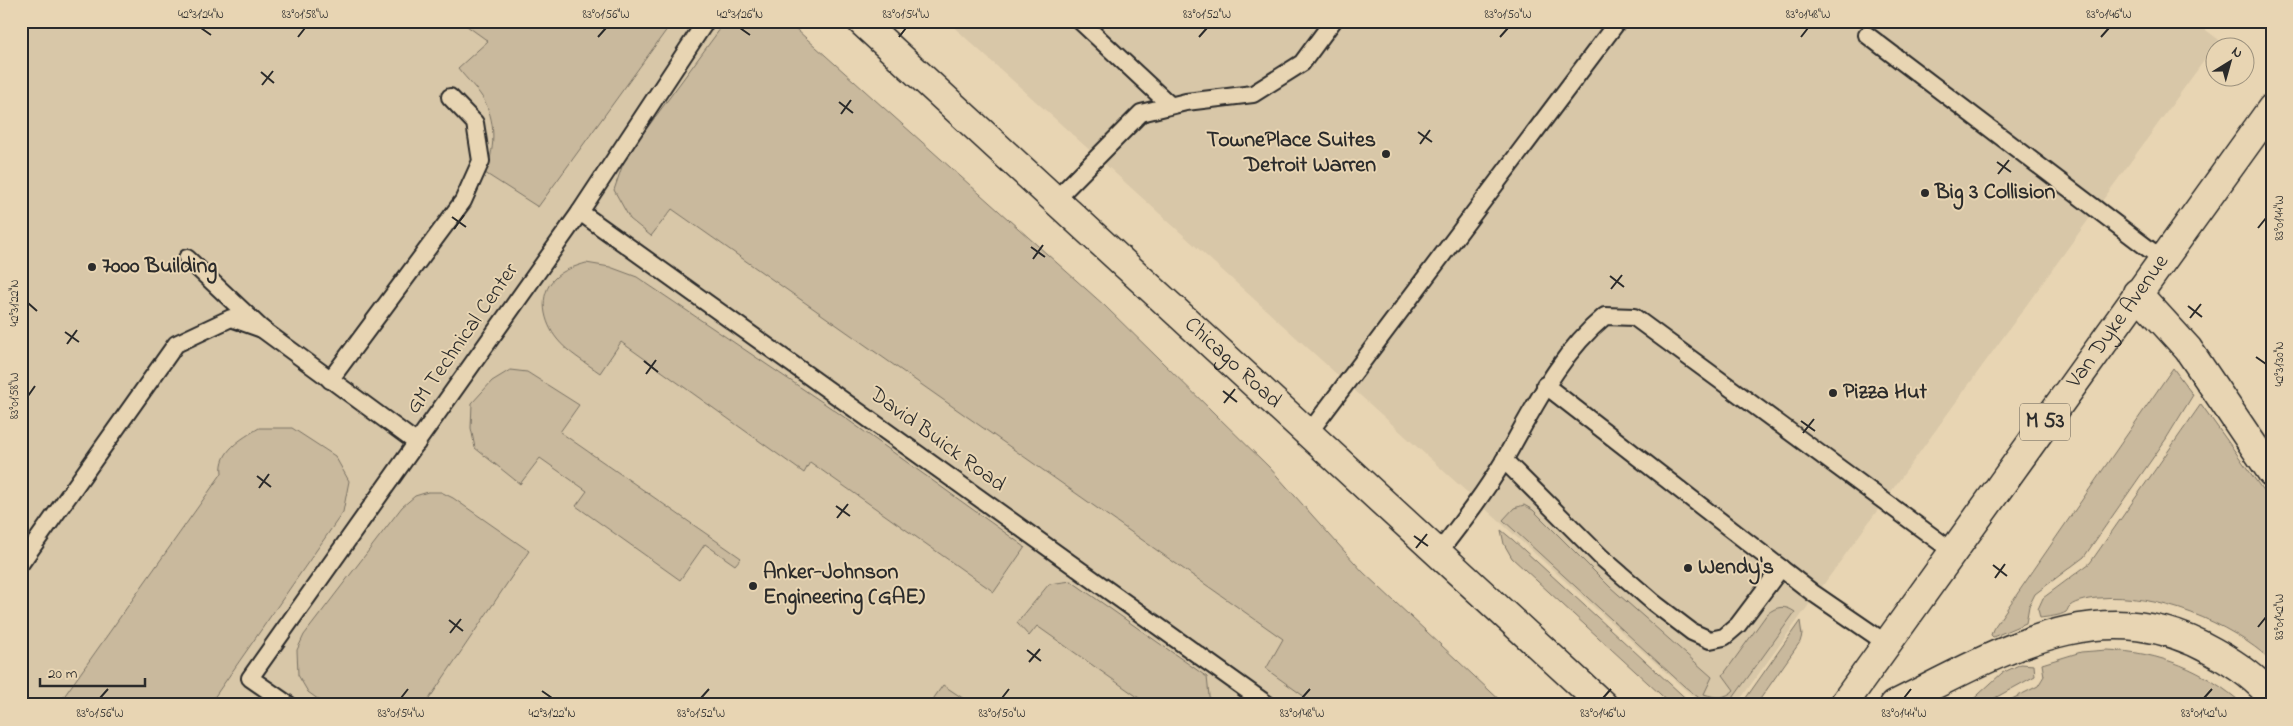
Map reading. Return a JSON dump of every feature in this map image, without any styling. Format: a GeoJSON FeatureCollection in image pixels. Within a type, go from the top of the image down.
{"type":"FeatureCollection","features":[{"type":"Feature","properties":{"kind":"main road","name":"Chicago Road"},"geometry":{"type":"LineString","coordinates":[[861,21],[1603,705]]}},
{"type":"Feature","properties":{"kind":"main road","name":"Van Dyke Avenue"},"geometry":{"type":"LineString","coordinates":[[1843,705],[2137,293],[2272,108]]}},
{"type":"Feature","properties":{"kind":"main road"},"geometry":{"type":"LineString","coordinates":[[2137,293],[2188,348],[2272,473]]}},
{"type":"Feature","properties":{"kind":"main road"},"geometry":{"type":"LineString","coordinates":[[1894,705],[2006,650],[2074,628],[2114,624],[2157,629],[2197,642],[2236,665],[2272,698]]}},
{"type":"Feature","properties":{"kind":"lane","name":"GM Technical Center"},"geometry":{"type":"LineString","coordinates":[[289,705],[250,678],[580,212],[706,21]]}},
{"type":"Feature","properties":{"kind":"lane"},"geometry":{"type":"LineString","coordinates":[[1080,21],[1170,105]]}},
{"type":"Feature","properties":{"kind":"lane"},"geometry":{"type":"LineString","coordinates":[[1055,200],[1141,112],[1170,105],[1253,94],[1302,63],[1333,21]]}},
{"type":"Feature","properties":{"kind":"lane"},"geometry":{"type":"LineString","coordinates":[[1308,434],[1618,21]]}},
{"type":"Feature","properties":{"kind":"lane"},"geometry":{"type":"LineString","coordinates":[[1867,35],[2162,259]]}},
{"type":"Feature","properties":{"kind":"lane"},"geometry":{"type":"LineString","coordinates":[[330,380],[464,201],[481,161],[475,123],[450,97]]}},
{"type":"Feature","properties":{"kind":"lane","name":"David Buick Road"},"geometry":{"type":"LineString","coordinates":[[580,212],[1259,702]]}},
{"type":"Feature","properties":{"kind":"lane"},"geometry":{"type":"LineString","coordinates":[[187,258],[262,330],[417,443]]}},
{"type":"Feature","properties":{"kind":"lane"},"geometry":{"type":"LineString","coordinates":[[1439,552],[1479,501],[1545,385],[1585,332],[1605,316],[1634,317],[1952,551]]}},
{"type":"Feature","properties":{"kind":"lane"},"geometry":{"type":"LineString","coordinates":[[21,563],[176,344],[231,318],[262,330]]}},
{"type":"Feature","properties":{"kind":"lane"},"geometry":{"type":"LineString","coordinates":[[1545,385],[1813,593],[1886,643]]}},
{"type":"Feature","properties":{"kind":"lane"},"geometry":{"type":"LineString","coordinates":[[1504,460],[1601,558],[1692,632],[1710,640],[1724,637],[1738,625],[1781,568]]}},
{"type":"Feature","properties":{"kind":"shaded area"},"geometry":{"type":"Polygon","coordinates":[[[21,21],[753,21],[1478,705],[21,705],[21,21]]]}},
{"type":"Feature","properties":{"kind":"shaded area"},"geometry":{"type":"Polygon","coordinates":[[[460,21],[673,21],[538,207],[485,173],[491,155],[493,137],[489,110],[476,89],[458,68],[488,41],[460,21]]]}},
{"type":"Feature","properties":{"kind":"shaded area"},"geometry":{"type":"Polygon","coordinates":[[[726,21],[787,21],[1105,306],[1269,467],[1363,572],[1505,705],[1316,705],[1266,669],[1283,639],[672,209],[651,236],[630,219],[614,190],[625,158],[726,21]]]}},
{"type":"Feature","properties":{"kind":"shaded area"},"geometry":{"type":"Polygon","coordinates":[[[947,21],[2194,21],[2216,38],[2206,38],[2206,58],[1736,705],[1702,705],[947,21]]]}},
{"type":"Feature","properties":{"kind":"shaded area"},"geometry":{"type":"Polygon","coordinates":[[[586,263],[610,267],[637,277],[837,412],[1025,547],[994,592],[810,462],[804,473],[621,342],[600,373],[571,353],[552,332],[546,317],[544,301],[549,285],[558,275],[586,263]]]}},
{"type":"Feature","properties":{"kind":"shaded area"},"geometry":{"type":"Polygon","coordinates":[[[2173,368],[2193,395],[2166,439],[2084,557],[2035,594],[2029,606],[2026,623],[1993,637],[1991,635],[1993,629],[2173,368]]]}},
{"type":"Feature","properties":{"kind":"shaded area"},"geometry":{"type":"Polygon","coordinates":[[[510,370],[527,372],[579,405],[560,432],[741,558],[735,565],[705,544],[680,580],[576,506],[587,491],[540,458],[520,484],[475,448],[471,428],[472,403],[492,381],[510,370]]]}},
{"type":"Feature","properties":{"kind":"shaded area"},"geometry":{"type":"Polygon","coordinates":[[[2201,404],[2272,503],[2272,514],[2269,516],[2272,521],[2272,661],[2255,647],[2214,623],[2168,605],[2145,600],[2122,598],[2088,599],[2072,604],[2066,612],[2040,618],[2038,609],[2043,598],[2090,563],[2201,404]]]}},
{"type":"Feature","properties":{"kind":"shaded area"},"geometry":{"type":"Polygon","coordinates":[[[259,428],[292,428],[335,456],[349,481],[343,512],[209,705],[58,705],[222,473],[224,458],[228,452],[239,441],[259,428]]]}},
{"type":"Feature","properties":{"kind":"shaded area"},"geometry":{"type":"Polygon","coordinates":[[[428,492],[441,492],[453,498],[529,551],[425,705],[368,705],[361,700],[356,705],[326,705],[308,692],[298,675],[297,650],[304,635],[402,507],[415,496],[428,492]]]}},
{"type":"Feature","properties":{"kind":"shaded area"},"geometry":{"type":"Polygon","coordinates":[[[1524,505],[1533,510],[1610,587],[1712,677],[1704,694],[1720,697],[1734,690],[1723,675],[1767,614],[1781,607],[1795,612],[1728,705],[1708,705],[1684,686],[1503,520],[1514,508],[1524,505]]]}},
{"type":"Feature","properties":{"kind":"shaded area"},"geometry":{"type":"Polygon","coordinates":[[[1501,530],[1693,705],[1672,705],[1512,558],[1504,544],[1501,530]]]}},
{"type":"Feature","properties":{"kind":"shaded area"},"geometry":{"type":"Polygon","coordinates":[[[1071,581],[1207,677],[1210,705],[1149,705],[1037,626],[1029,636],[1017,623],[1049,584],[1071,581]]]}},
{"type":"Feature","properties":{"kind":"shaded area"},"geometry":{"type":"Polygon","coordinates":[[[1800,621],[1802,635],[1800,642],[1756,705],[1741,705],[1800,621]]]}},
{"type":"Feature","properties":{"kind":"shaded area"},"geometry":{"type":"Polygon","coordinates":[[[2107,650],[2145,655],[2180,665],[2213,682],[2244,705],[2000,705],[2038,686],[2044,676],[2042,664],[2081,652],[2107,650]]]}},
{"type":"Feature","properties":{"kind":"shaded area"},"geometry":{"type":"Polygon","coordinates":[[[2021,664],[2034,665],[2035,676],[1982,705],[1967,705],[2002,673],[2021,664]]]}},
{"type":"Feature","properties":{"kind":"shaded area"},"geometry":{"type":"Polygon","coordinates":[[[943,685],[973,705],[929,705],[943,685]]]}},
{"type":"Feature","properties":{"kind":"place","name":"TownePlace Suites Detroit Warren"},"geometry":{"type":"Point","coordinates":[1386,154]}},
{"type":"Feature","properties":{"kind":"place","name":"Big 3 Collision"},"geometry":{"type":"Point","coordinates":[1925,193]}},
{"type":"Feature","properties":{"kind":"place","name":"7000 Building"},"geometry":{"type":"Point","coordinates":[92,267]}},
{"type":"Feature","properties":{"kind":"place","name":"Pizza Hut"},"geometry":{"type":"Point","coordinates":[1833,393]}},
{"type":"Feature","properties":{"kind":"place","name":"Wendy's"},"geometry":{"type":"Point","coordinates":[1688,568]}},
{"type":"Feature","properties":{"kind":"place","name":"Anker-Johnson Engineering (GAE)"},"geometry":{"type":"Point","coordinates":[753,586]}}]}
